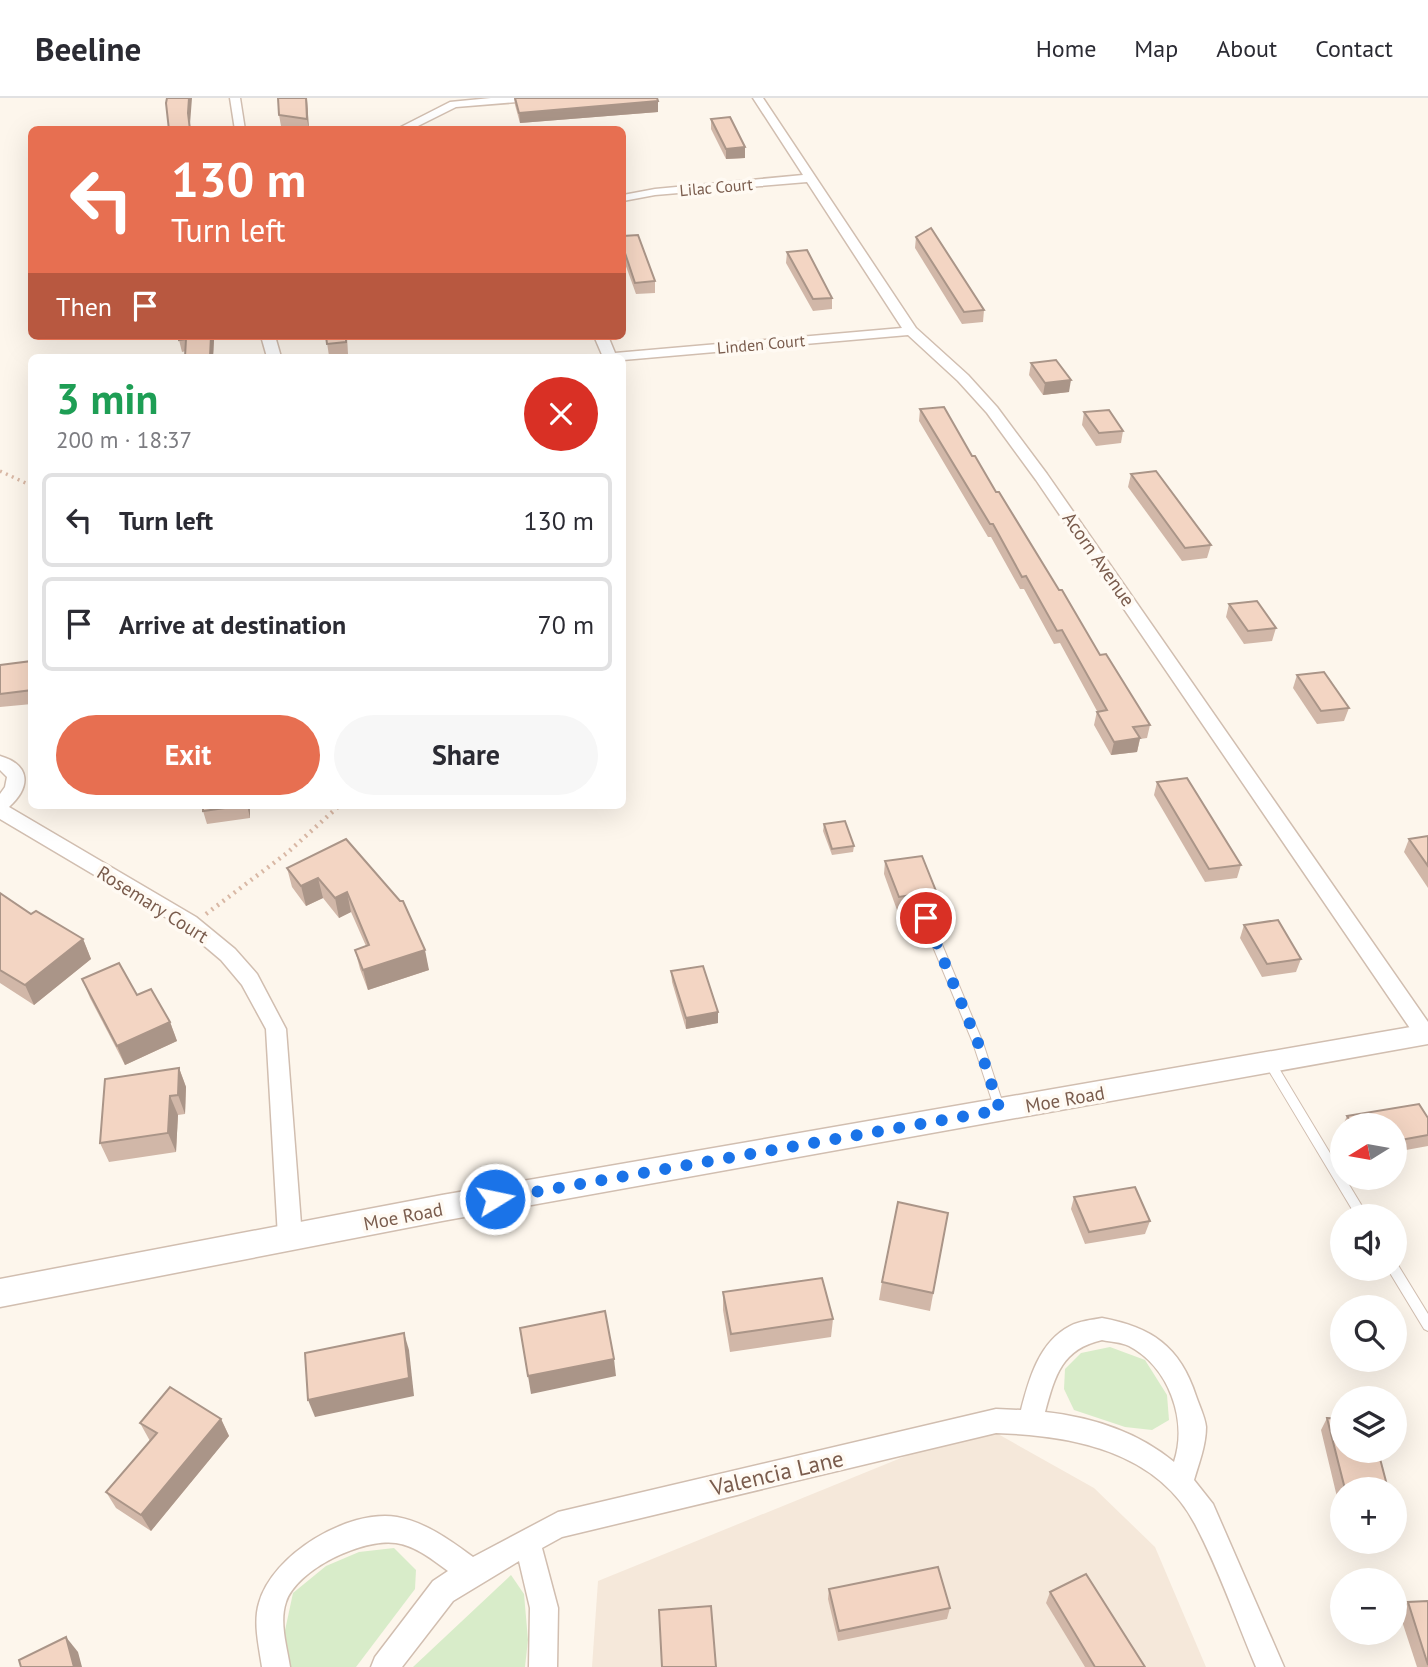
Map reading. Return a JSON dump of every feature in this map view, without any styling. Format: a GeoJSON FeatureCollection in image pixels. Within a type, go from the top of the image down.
{"type":"FeatureCollection","features":[{"type":"Feature","properties":{"kind":"street"},"geometry":{"type":"LineString","coordinates":[[235,98],[239,126]]}},
{"type":"Feature","properties":{"kind":"street"},"geometry":{"type":"LineString","coordinates":[[408,126],[457,101],[530,98]]}},
{"type":"Feature","properties":{"kind":"street","name":"Acorn Avenue"},"geometry":{"type":"LineString","coordinates":[[758,98],[911,331],[963,378],[992,410],[1028,458],[1426,1034]]}},
{"type":"Feature","properties":{"kind":"street","name":"Lilac Court"},"geometry":{"type":"LineString","coordinates":[[626,197],[655,192],[809,178]]}},
{"type":"Feature","properties":{"kind":"street","name":"Linden Court"},"geometry":{"type":"LineString","coordinates":[[626,356],[911,331]]}},
{"type":"Feature","properties":{"kind":"street","name":"Rosemary Court"},"geometry":{"type":"LineString","coordinates":[[0,762],[15,772],[17,781],[14,790],[0,807],[191,924],[222,949],[246,974],[264,1002],[276,1029],[290,1237]]}},
{"type":"Feature","properties":{"kind":"street","name":"Moe Road"},"geometry":{"type":"LineString","coordinates":[[0,1293],[290,1237],[1426,1034]]}},
{"type":"Feature","properties":{"kind":"street"},"geometry":{"type":"LineString","coordinates":[[1030,1422],[1042,1377],[1056,1353],[1076,1335],[1102,1329],[1130,1334],[1151,1346],[1178,1378],[1193,1424],[1191,1449],[1180,1483]]}},
{"type":"Feature","properties":{"kind":"street","name":"Valencia Lane"},"geometry":{"type":"LineString","coordinates":[[385,1667],[443,1591],[558,1525],[996,1421],[1071,1427],[1119,1441],[1155,1460],[1180,1483],[1204,1513],[1270,1667]]}},
{"type":"Feature","properties":{"kind":"street"},"geometry":{"type":"LineString","coordinates":[[276,1667],[270,1617],[275,1598],[287,1574],[312,1554],[351,1536],[395,1530],[432,1544],[472,1572]]}},
{"type":"Feature","properties":{"kind":"street"},"geometry":{"type":"LineString","coordinates":[[527,1541],[544,1608],[543,1667]]}},
{"type":"Feature","properties":{"kind":"lane"},"geometry":{"type":"LineString","coordinates":[[926,918],[978,1043],[1000,1110]]}},
{"type":"Feature","properties":{"kind":"lane"},"geometry":{"type":"LineString","coordinates":[[1270,1063],[1355,1204]]}},
{"type":"Feature","properties":{"kind":"lane"},"geometry":{"type":"LineString","coordinates":[[1401,1281],[1428,1325]]}},
{"type":"Feature","properties":{"kind":"path"},"geometry":{"type":"LineString","coordinates":[[0,471],[28,484]]}},
{"type":"Feature","properties":{"kind":"path"},"geometry":{"type":"LineString","coordinates":[[191,924],[288,853],[336,809]]}},
{"type":"Feature","properties":{"kind":"shaded area"},"geometry":{"type":"Polygon","coordinates":[[[982,1425],[1094,1488],[1155,1547],[1206,1667],[592,1667],[598,1581],[982,1425]]]}},
{"type":"Feature","properties":{"kind":"green space"},"geometry":{"type":"Polygon","coordinates":[[[1110,1347],[1145,1360],[1167,1395],[1169,1420],[1152,1430],[1125,1427],[1074,1410],[1064,1389],[1065,1369],[1081,1353],[1110,1347]]]}},
{"type":"Feature","properties":{"kind":"green space"},"geometry":{"type":"Polygon","coordinates":[[[394,1548],[416,1570],[415,1589],[356,1667],[287,1667],[281,1649],[293,1593],[326,1566],[359,1552],[394,1548]]]}},
{"type":"Feature","properties":{"kind":"green space"},"geometry":{"type":"Polygon","coordinates":[[[511,1575],[524,1594],[528,1640],[525,1667],[413,1667],[511,1575]]]}},
{"type":"Feature","properties":{"kind":"building"},"geometry":{"type":"Polygon","coordinates":[[[167,98],[189,98],[190,126],[169,126],[167,98]]]}},
{"type":"Feature","properties":{"kind":"building"},"geometry":{"type":"Polygon","coordinates":[[[278,98],[306,98],[307,119],[279,115],[278,98]]]}},
{"type":"Feature","properties":{"kind":"building"},"geometry":{"type":"Polygon","coordinates":[[[515,98],[657,98],[658,101],[519,113],[515,98]]]}},
{"type":"Feature","properties":{"kind":"building"},"geometry":{"type":"Polygon","coordinates":[[[730,117],[745,147],[726,149],[711,119],[730,117]]]}},
{"type":"Feature","properties":{"kind":"building"},"geometry":{"type":"Polygon","coordinates":[[[931,228],[984,310],[964,312],[916,237],[931,228]]]}},
{"type":"Feature","properties":{"kind":"building"},"geometry":{"type":"Polygon","coordinates":[[[638,235],[655,281],[635,283],[626,256],[626,236],[638,235]]]}},
{"type":"Feature","properties":{"kind":"building"},"geometry":{"type":"Polygon","coordinates":[[[807,250],[832,298],[813,299],[787,252],[807,250]]]}},
{"type":"Feature","properties":{"kind":"building"},"geometry":{"type":"Polygon","coordinates":[[[186,340],[211,340],[210,354],[185,354],[186,340]]]}},
{"type":"Feature","properties":{"kind":"building"},"geometry":{"type":"Polygon","coordinates":[[[326,340],[346,340],[346,342],[327,344],[326,340]]]}},
{"type":"Feature","properties":{"kind":"building"},"geometry":{"type":"Polygon","coordinates":[[[1056,360],[1071,380],[1045,383],[1031,363],[1056,360]]]}},
{"type":"Feature","properties":{"kind":"building"},"geometry":{"type":"Polygon","coordinates":[[[944,407],[972,456],[975,456],[996,492],[999,492],[1059,590],[1062,590],[1100,655],[1106,654],[1150,725],[1133,727],[1140,738],[1114,742],[1097,712],[1107,710],[1062,630],[1057,631],[1026,576],[1022,577],[993,524],[990,524],[920,409],[944,407]]]}},
{"type":"Feature","properties":{"kind":"building"},"geometry":{"type":"Polygon","coordinates":[[[1109,410],[1123,431],[1099,433],[1084,412],[1109,410]]]}},
{"type":"Feature","properties":{"kind":"building"},"geometry":{"type":"Polygon","coordinates":[[[1156,471],[1211,545],[1185,548],[1131,474],[1156,471]]]}},
{"type":"Feature","properties":{"kind":"building"},"geometry":{"type":"Polygon","coordinates":[[[1257,601],[1276,628],[1248,631],[1229,604],[1257,601]]]}},
{"type":"Feature","properties":{"kind":"building"},"geometry":{"type":"Polygon","coordinates":[[[28,662],[28,690],[0,694],[0,665],[28,662]]]}},
{"type":"Feature","properties":{"kind":"building"},"geometry":{"type":"Polygon","coordinates":[[[1324,672],[1349,708],[1321,711],[1297,675],[1324,672]]]}},
{"type":"Feature","properties":{"kind":"building"},"geometry":{"type":"Polygon","coordinates":[[[1187,778],[1241,865],[1209,869],[1157,782],[1187,778]]]}},
{"type":"Feature","properties":{"kind":"building"},"geometry":{"type":"Polygon","coordinates":[[[845,821],[854,846],[832,849],[824,824],[845,821]]]}},
{"type":"Feature","properties":{"kind":"building"},"geometry":{"type":"Polygon","coordinates":[[[1428,836],[1428,866],[1409,839],[1428,836]]]}},
{"type":"Feature","properties":{"kind":"building"},"geometry":{"type":"Polygon","coordinates":[[[346,839],[400,901],[403,901],[425,950],[363,970],[355,950],[369,945],[347,892],[335,898],[318,878],[301,886],[287,868],[346,839]]]}},
{"type":"Feature","properties":{"kind":"building"},"geometry":{"type":"Polygon","coordinates":[[[922,856],[936,891],[899,897],[885,861],[922,856]]]}},
{"type":"Feature","properties":{"kind":"building"},"geometry":{"type":"Polygon","coordinates":[[[0,893],[31,914],[36,911],[83,939],[25,985],[0,970],[0,893]]]}},
{"type":"Feature","properties":{"kind":"building"},"geometry":{"type":"Polygon","coordinates":[[[1278,920],[1301,959],[1267,964],[1244,925],[1278,920]]]}},
{"type":"Feature","properties":{"kind":"building"},"geometry":{"type":"Polygon","coordinates":[[[119,963],[137,995],[151,989],[170,1022],[117,1046],[82,979],[119,963]]]}},
{"type":"Feature","properties":{"kind":"building"},"geometry":{"type":"Polygon","coordinates":[[[703,966],[718,1012],[686,1018],[671,971],[703,966]]]}},
{"type":"Feature","properties":{"kind":"building"},"geometry":{"type":"Polygon","coordinates":[[[179,1068],[178,1095],[170,1096],[168,1133],[100,1143],[105,1079],[179,1068]]]}},
{"type":"Feature","properties":{"kind":"building"},"geometry":{"type":"Polygon","coordinates":[[[1419,1104],[1428,1118],[1428,1135],[1407,1139],[1407,1113],[1365,1113],[1419,1104]]]}},
{"type":"Feature","properties":{"kind":"building"},"geometry":{"type":"Polygon","coordinates":[[[1135,1187],[1150,1221],[1089,1232],[1074,1197],[1135,1187]]]}},
{"type":"Feature","properties":{"kind":"building"},"geometry":{"type":"Polygon","coordinates":[[[898,1202],[948,1213],[933,1293],[882,1282],[898,1202]]]}},
{"type":"Feature","properties":{"kind":"building"},"geometry":{"type":"Polygon","coordinates":[[[822,1278],[833,1319],[731,1334],[723,1292],[822,1278]]]}},
{"type":"Feature","properties":{"kind":"building"},"geometry":{"type":"Polygon","coordinates":[[[605,1311],[614,1359],[528,1376],[520,1328],[605,1311]]]}},
{"type":"Feature","properties":{"kind":"building"},"geometry":{"type":"Polygon","coordinates":[[[404,1333],[409,1378],[308,1400],[305,1353],[404,1333]]]}},
{"type":"Feature","properties":{"kind":"building"},"geometry":{"type":"Polygon","coordinates":[[[170,1387],[221,1419],[141,1515],[106,1492],[157,1433],[140,1423],[170,1387]]]}},
{"type":"Feature","properties":{"kind":"building"},"geometry":{"type":"Polygon","coordinates":[[[1338,1463],[1381,1463],[1385,1477],[1342,1477],[1338,1463]]]}},
{"type":"Feature","properties":{"kind":"building"},"geometry":{"type":"Polygon","coordinates":[[[938,1567],[950,1608],[839,1631],[829,1589],[938,1567]]]}},
{"type":"Feature","properties":{"kind":"building"},"geometry":{"type":"Polygon","coordinates":[[[1086,1574],[1145,1667],[1095,1667],[1050,1592],[1086,1574]]]}},
{"type":"Feature","properties":{"kind":"building"},"geometry":{"type":"Polygon","coordinates":[[[1428,1601],[1428,1665],[1408,1602],[1428,1601]]]}},
{"type":"Feature","properties":{"kind":"building"},"geometry":{"type":"Polygon","coordinates":[[[711,1606],[716,1667],[662,1667],[659,1610],[711,1606]]]}},
{"type":"Feature","properties":{"kind":"building"},"geometry":{"type":"Polygon","coordinates":[[[66,1637],[74,1667],[21,1667],[19,1660],[66,1637]]]}},
{"type":"Feature","properties":{"kind":"route"},"geometry":{"type":"LineString","coordinates":[[495,1199],[1000,1110],[978,1043],[926,918]]}}]}
